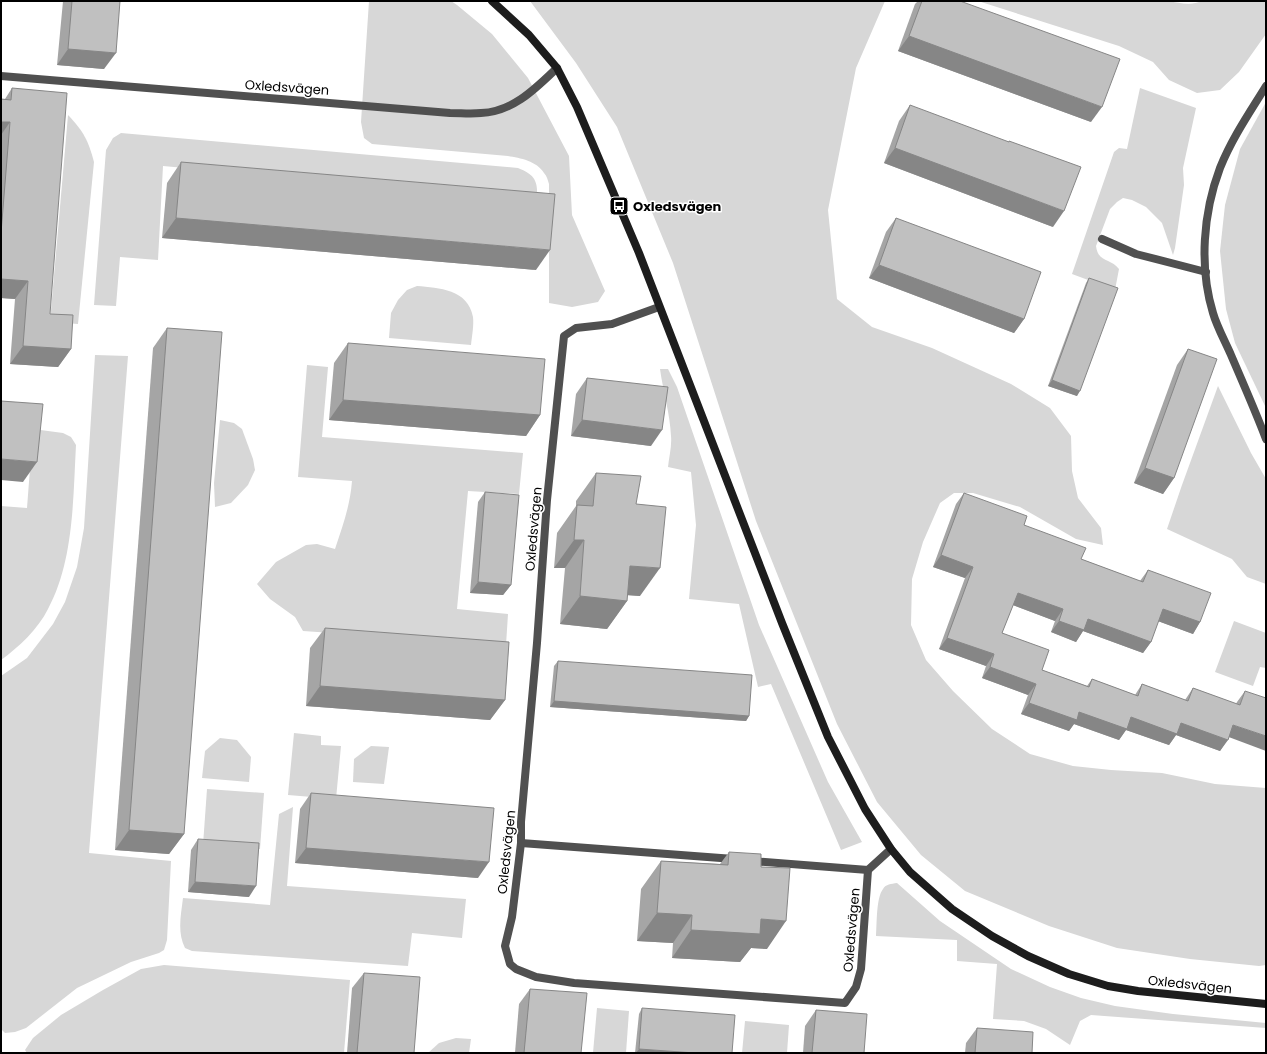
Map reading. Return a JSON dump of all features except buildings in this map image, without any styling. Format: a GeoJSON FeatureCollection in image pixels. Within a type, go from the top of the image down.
{"type":"FeatureCollection","features":[{"type":"Feature","properties":{"kind":"street","name":"Oxledsvägen"},"geometry":{"type":"LineString","coordinates":[[492,1],[529,35],[557,68],[577,107],[639,253],[782,623],[828,737],[865,809],[891,849],[910,872],[952,910],[992,936],[1028,956],[1069,974],[1108,986],[1138,991],[1266,1004]]}},
{"type":"Feature","properties":{"kind":"street","name":"Oxledsvägen"},"geometry":{"type":"LineString","coordinates":[[1,76],[450,113],[482,113],[498,111],[518,102],[557,68]]}},
{"type":"Feature","properties":{"kind":"street"},"geometry":{"type":"LineString","coordinates":[[1266,86],[1263,99],[1236,135],[1221,167],[1213,190],[1207,219],[1205,246],[1207,287],[1213,314],[1266,439]]}},
{"type":"Feature","properties":{"kind":"street"},"geometry":{"type":"LineString","coordinates":[[1102,238],[1136,254],[1206,272]]}},
{"type":"Feature","properties":{"kind":"street","name":"Oxledsvägen"},"geometry":{"type":"LineString","coordinates":[[659,307],[612,324],[576,328],[564,336],[547,500],[537,643],[521,822],[521,843],[512,917],[505,946],[510,964],[516,969],[536,977],[574,983],[845,1003],[856,987],[861,969],[868,870]]}},
{"type":"Feature","properties":{"kind":"street"},"geometry":{"type":"LineString","coordinates":[[521,843],[868,870],[891,849]]}},
{"type":"Feature","properties":{"kind":"shaded area"},"geometry":{"type":"Polygon","coordinates":[[[369,1],[451,1],[492,34],[528,78],[569,156],[572,215],[605,291],[598,302],[572,307],[549,303],[549,184],[545,174],[533,163],[508,156],[372,144],[364,138],[361,122],[369,1]]]}},
{"type":"Feature","properties":{"kind":"shaded area"},"geometry":{"type":"Polygon","coordinates":[[[530,1],[885,1],[856,68],[828,210],[837,299],[872,327],[932,348],[1011,384],[1050,408],[1071,436],[1072,471],[1078,498],[1101,528],[1103,545],[1076,539],[1020,507],[973,493],[954,493],[940,503],[923,542],[912,579],[911,625],[926,660],[953,691],[992,729],[1030,754],[1073,766],[1162,773],[1215,784],[1266,788],[1266,965],[1259,966],[1190,959],[1117,948],[1049,926],[965,891],[921,855],[877,802],[837,724],[756,521],[673,263],[617,127],[576,63],[530,1]]]}},
{"type":"Feature","properties":{"kind":"shaded area"},"geometry":{"type":"Polygon","coordinates":[[[978,1],[1169,1],[1190,4],[1201,1],[1266,1],[1266,34],[1239,72],[1220,90],[1197,93],[1169,80],[1153,62],[1119,46],[978,1]]]}},
{"type":"Feature","properties":{"kind":"shaded area"},"geometry":{"type":"Polygon","coordinates":[[[1140,88],[1196,108],[1183,168],[1184,185],[1173,255],[1162,223],[1146,207],[1132,200],[1123,198],[1110,209],[1096,246],[1099,255],[1102,258],[1112,263],[1119,269],[1115,290],[1072,274],[1114,152],[1119,148],[1127,149],[1140,88]]]}},
{"type":"Feature","properties":{"kind":"shaded area"},"geometry":{"type":"Polygon","coordinates":[[[1266,102],[1266,408],[1235,343],[1226,309],[1220,251],[1225,205],[1240,149],[1266,102]]]}},
{"type":"Feature","properties":{"kind":"shaded area"},"geometry":{"type":"Polygon","coordinates":[[[68,115],[85,137],[94,162],[78,324],[50,322],[68,115]]]}},
{"type":"Feature","properties":{"kind":"shaded area"},"geometry":{"type":"Polygon","coordinates":[[[121,133],[518,168],[529,173],[535,180],[537,200],[163,166],[158,260],[120,257],[116,306],[94,305],[106,150],[113,138],[121,133]]]}},
{"type":"Feature","properties":{"kind":"shaded area"},"geometry":{"type":"Polygon","coordinates":[[[417,286],[443,289],[459,295],[465,301],[470,308],[473,317],[471,345],[389,338],[391,313],[398,300],[407,290],[417,286]]]}},
{"type":"Feature","properties":{"kind":"shaded area"},"geometry":{"type":"Polygon","coordinates":[[[95,355],[128,356],[89,853],[171,861],[167,940],[164,950],[159,953],[131,962],[77,988],[26,1028],[15,1032],[5,1033],[1,1029],[1,676],[27,658],[53,624],[65,602],[77,567],[84,528],[95,355]]]}},
{"type":"Feature","properties":{"kind":"shaded area"},"geometry":{"type":"Polygon","coordinates":[[[307,365],[328,367],[322,437],[523,453],[519,494],[468,491],[457,609],[508,614],[506,645],[303,631],[295,617],[270,599],[257,584],[276,562],[306,545],[317,544],[335,549],[348,507],[352,481],[298,477],[307,365]]]}},
{"type":"Feature","properties":{"kind":"shaded area"},"geometry":{"type":"Polygon","coordinates":[[[660,369],[668,369],[677,387],[759,625],[828,782],[862,842],[841,850],[771,684],[758,687],[739,604],[689,599],[696,525],[691,472],[668,467],[671,444],[670,427],[660,369]]]}},
{"type":"Feature","properties":{"kind":"shaded area"},"geometry":{"type":"Polygon","coordinates":[[[1218,386],[1251,453],[1266,479],[1266,584],[1247,577],[1232,559],[1167,529],[1218,386]]]}},
{"type":"Feature","properties":{"kind":"shaded area"},"geometry":{"type":"Polygon","coordinates":[[[220,420],[234,423],[242,429],[253,459],[255,470],[248,485],[231,503],[215,507],[214,483],[220,420]]]}},
{"type":"Feature","properties":{"kind":"shaded area"},"geometry":{"type":"Polygon","coordinates":[[[33,429],[63,433],[71,437],[76,445],[71,529],[63,571],[57,590],[48,609],[39,624],[28,637],[1,660],[1,506],[27,508],[33,429]]]}},
{"type":"Feature","properties":{"kind":"shaded area"},"geometry":{"type":"Polygon","coordinates":[[[1234,621],[1266,633],[1266,668],[1260,667],[1253,686],[1215,672],[1234,621]]]}},
{"type":"Feature","properties":{"kind":"shaded area"},"geometry":{"type":"Polygon","coordinates":[[[294,733],[321,736],[321,745],[341,746],[336,799],[288,795],[294,733]]]}},
{"type":"Feature","properties":{"kind":"shaded area"},"geometry":{"type":"Polygon","coordinates":[[[220,738],[237,740],[251,757],[249,782],[202,778],[205,751],[220,738]]]}},
{"type":"Feature","properties":{"kind":"shaded area"},"geometry":{"type":"Polygon","coordinates":[[[371,746],[389,747],[384,784],[353,782],[354,759],[371,746]]]}},
{"type":"Feature","properties":{"kind":"shaded area"},"geometry":{"type":"Polygon","coordinates":[[[207,789],[264,793],[260,849],[203,845],[207,789]]]}},
{"type":"Feature","properties":{"kind":"shaded area"},"geometry":{"type":"Polygon","coordinates":[[[293,807],[287,886],[466,899],[462,938],[412,933],[408,966],[192,951],[185,948],[180,930],[183,898],[270,905],[279,814],[293,807]]]}},
{"type":"Feature","properties":{"kind":"shaded area"},"geometry":{"type":"Polygon","coordinates":[[[897,883],[940,921],[1011,969],[1050,987],[1081,998],[1115,1006],[1173,1014],[1266,1023],[1266,1028],[1091,1015],[1080,1021],[1070,1045],[1046,1029],[1024,1021],[993,1019],[997,964],[957,961],[957,940],[876,936],[879,898],[886,886],[897,883]]]}},
{"type":"Feature","properties":{"kind":"shaded area"},"geometry":{"type":"Polygon","coordinates":[[[164,965],[350,980],[344,1053],[27,1053],[25,1050],[33,1038],[61,1015],[141,969],[164,965]]]}},
{"type":"Feature","properties":{"kind":"shaded area"},"geometry":{"type":"Polygon","coordinates":[[[597,1008],[629,1011],[626,1053],[593,1053],[597,1008]]]}},
{"type":"Feature","properties":{"kind":"shaded area"},"geometry":{"type":"Polygon","coordinates":[[[745,1021],[789,1025],[787,1053],[742,1053],[745,1021]]]}},
{"type":"Feature","properties":{"kind":"shaded area"},"geometry":{"type":"Polygon","coordinates":[[[456,1038],[471,1039],[469,1053],[428,1053],[439,1043],[456,1038]]]}},
{"type":"Feature","properties":{"kind":"place","name":"Oxledsvägen"},"geometry":{"type":"Point","coordinates":[619,206]}}]}
